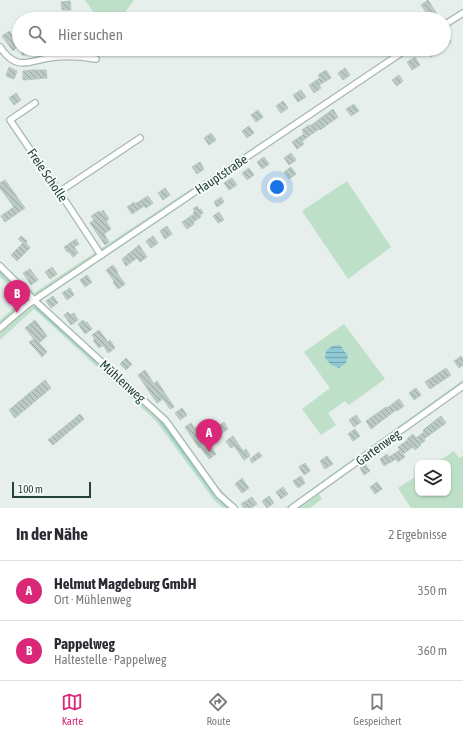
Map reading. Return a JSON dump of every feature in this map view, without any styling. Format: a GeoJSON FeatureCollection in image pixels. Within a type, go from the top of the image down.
{"type":"FeatureCollection","features":[{"type":"Feature","properties":{"kind":"street"},"geometry":{"type":"LineString","coordinates":[[451,21],[463,13]]}},
{"type":"Feature","properties":{"kind":"street"},"geometry":{"type":"LineString","coordinates":[[0,47],[5,55],[15,62],[27,64],[54,57],[76,56],[96,59]]}},
{"type":"Feature","properties":{"kind":"street","name":"Hauptstraße"},"geometry":{"type":"LineString","coordinates":[[0,328],[34,300],[397,56]]}},
{"type":"Feature","properties":{"kind":"street","name":"Freie Scholle"},"geometry":{"type":"LineString","coordinates":[[35,103],[10,120],[101,255]]}},
{"type":"Feature","properties":{"kind":"street"},"geometry":{"type":"LineString","coordinates":[[59,192],[140,138]]}},
{"type":"Feature","properties":{"kind":"street","name":"Mühlenweg"},"geometry":{"type":"LineString","coordinates":[[0,266],[34,300],[166,421],[219,495],[234,508]]}},
{"type":"Feature","properties":{"kind":"street","name":"Gartenweg"},"geometry":{"type":"LineString","coordinates":[[292,508],[463,386]]}},
{"type":"Feature","properties":{"kind":"green space"},"geometry":{"type":"Polygon","coordinates":[[[85,0],[134,0],[125,12],[93,12],[85,0]]]}},
{"type":"Feature","properties":{"kind":"green space"},"geometry":{"type":"Polygon","coordinates":[[[391,56],[403,56],[42,300],[42,303],[168,417],[219,488],[239,508],[223,508],[214,500],[156,421],[34,309],[0,340],[0,320],[24,299],[0,277],[0,261],[34,293],[391,56]]]}},
{"type":"Feature","properties":{"kind":"green space"},"geometry":{"type":"Polygon","coordinates":[[[347,181],[391,247],[348,279],[302,211],[347,181]]]}},
{"type":"Feature","properties":{"kind":"green space"},"geometry":{"type":"Polygon","coordinates":[[[344,324],[385,379],[349,405],[345,401],[328,413],[336,425],[321,435],[302,409],[330,388],[304,352],[344,324]]]}},
{"type":"Feature","properties":{"kind":"green space"},"geometry":{"type":"Polygon","coordinates":[[[463,380],[463,390],[319,494],[322,499],[310,508],[285,508],[463,380]]]}},
{"type":"Feature","properties":{"kind":"green space"},"geometry":{"type":"Polygon","coordinates":[[[454,451],[459,458],[463,456],[463,508],[411,508],[398,488],[415,477],[415,496],[451,496],[451,460],[440,460],[454,451]]]}},
{"type":"Feature","properties":{"kind":"water"},"geometry":{"type":"Polygon","coordinates":[[[340,345],[348,356],[346,363],[339,368],[331,365],[325,358],[326,351],[332,346],[340,345]]]}},
{"type":"Feature","properties":{"kind":"building"},"geometry":{"type":"Polygon","coordinates":[[[428,0],[436,12],[426,12],[421,5],[428,0]]]}},
{"type":"Feature","properties":{"kind":"building"},"geometry":{"type":"Polygon","coordinates":[[[70,1],[71,10],[62,10],[61,2],[70,1]]]}},
{"type":"Feature","properties":{"kind":"building"},"geometry":{"type":"Polygon","coordinates":[[[9,31],[12,35],[12,50],[2,36],[9,31]]]}},
{"type":"Feature","properties":{"kind":"building"},"geometry":{"type":"Polygon","coordinates":[[[415,57],[420,65],[412,70],[407,62],[415,57]]]}},
{"type":"Feature","properties":{"kind":"building"},"geometry":{"type":"Polygon","coordinates":[[[9,67],[17,71],[14,79],[6,76],[9,67]]]}},
{"type":"Feature","properties":{"kind":"building"},"geometry":{"type":"Polygon","coordinates":[[[345,68],[350,75],[343,80],[338,73],[345,68]]]}},
{"type":"Feature","properties":{"kind":"building"},"geometry":{"type":"Polygon","coordinates":[[[46,70],[47,78],[23,80],[23,71],[46,70]]]}},
{"type":"Feature","properties":{"kind":"building"},"geometry":{"type":"Polygon","coordinates":[[[326,70],[331,78],[319,85],[321,88],[314,93],[309,85],[320,78],[318,75],[326,70]]]}},
{"type":"Feature","properties":{"kind":"building"},"geometry":{"type":"Polygon","coordinates":[[[399,75],[403,81],[397,86],[392,80],[399,75]]]}},
{"type":"Feature","properties":{"kind":"building"},"geometry":{"type":"Polygon","coordinates":[[[301,90],[306,97],[298,102],[293,95],[301,90]]]}},
{"type":"Feature","properties":{"kind":"building"},"geometry":{"type":"Polygon","coordinates":[[[16,93],[21,100],[14,105],[9,98],[16,93]]]}},
{"type":"Feature","properties":{"kind":"building"},"geometry":{"type":"Polygon","coordinates":[[[283,101],[288,108],[281,113],[276,106],[283,101]]]}},
{"type":"Feature","properties":{"kind":"building"},"geometry":{"type":"Polygon","coordinates":[[[354,104],[359,111],[351,116],[346,109],[354,104]]]}},
{"type":"Feature","properties":{"kind":"building"},"geometry":{"type":"Polygon","coordinates":[[[333,109],[338,117],[302,141],[304,144],[297,149],[292,142],[304,134],[302,130],[333,109]]]}},
{"type":"Feature","properties":{"kind":"building"},"geometry":{"type":"Polygon","coordinates":[[[258,110],[263,117],[256,122],[251,115],[258,110]]]}},
{"type":"Feature","properties":{"kind":"building"},"geometry":{"type":"Polygon","coordinates":[[[249,126],[254,133],[247,138],[242,131],[249,126]]]}},
{"type":"Feature","properties":{"kind":"building"},"geometry":{"type":"Polygon","coordinates":[[[211,133],[216,140],[209,145],[204,138],[211,133]]]}},
{"type":"Feature","properties":{"kind":"building"},"geometry":{"type":"Polygon","coordinates":[[[291,153],[296,160],[289,165],[284,158],[291,153]]]}},
{"type":"Feature","properties":{"kind":"building"},"geometry":{"type":"Polygon","coordinates":[[[264,157],[269,164],[262,169],[257,162],[264,157]]]}},
{"type":"Feature","properties":{"kind":"building"},"geometry":{"type":"Polygon","coordinates":[[[200,162],[204,169],[197,174],[192,167],[200,162]]]}},
{"type":"Feature","properties":{"kind":"building"},"geometry":{"type":"Polygon","coordinates":[[[291,167],[296,174],[289,179],[284,172],[291,167]]]}},
{"type":"Feature","properties":{"kind":"building"},"geometry":{"type":"Polygon","coordinates":[[[249,168],[254,175],[247,180],[242,173],[249,168]]]}},
{"type":"Feature","properties":{"kind":"building"},"geometry":{"type":"Polygon","coordinates":[[[232,178],[237,185],[229,190],[224,183],[232,178]]]}},
{"type":"Feature","properties":{"kind":"building"},"geometry":{"type":"Polygon","coordinates":[[[5,180],[25,208],[5,222],[1,216],[14,207],[0,188],[0,183],[5,180]]]}},
{"type":"Feature","properties":{"kind":"building"},"geometry":{"type":"Polygon","coordinates":[[[165,188],[170,195],[163,200],[158,193],[165,188]]]}},
{"type":"Feature","properties":{"kind":"building"},"geometry":{"type":"Polygon","coordinates":[[[148,196],[153,203],[146,208],[144,206],[132,214],[127,207],[148,196]]]}},
{"type":"Feature","properties":{"kind":"building"},"geometry":{"type":"Polygon","coordinates":[[[221,197],[224,202],[217,207],[214,202],[221,197]]]}},
{"type":"Feature","properties":{"kind":"building"},"geometry":{"type":"Polygon","coordinates":[[[197,206],[203,213],[200,215],[201,217],[193,222],[194,224],[187,229],[182,222],[194,214],[193,213],[195,211],[193,209],[197,206]]]}},
{"type":"Feature","properties":{"kind":"building"},"geometry":{"type":"Polygon","coordinates":[[[103,210],[109,219],[106,221],[111,229],[104,234],[109,242],[105,245],[90,223],[94,220],[91,216],[99,211],[100,213],[103,210]]]}},
{"type":"Feature","properties":{"kind":"building"},"geometry":{"type":"Polygon","coordinates":[[[219,212],[224,220],[218,223],[213,216],[219,212]]]}},
{"type":"Feature","properties":{"kind":"building"},"geometry":{"type":"Polygon","coordinates":[[[167,226],[172,234],[165,239],[160,231],[167,226]]]}},
{"type":"Feature","properties":{"kind":"building"},"geometry":{"type":"Polygon","coordinates":[[[21,236],[27,241],[26,243],[30,248],[17,261],[11,255],[23,243],[18,239],[21,236]]]}},
{"type":"Feature","properties":{"kind":"building"},"geometry":{"type":"Polygon","coordinates":[[[153,236],[158,243],[151,248],[146,241],[153,236]]]}},
{"type":"Feature","properties":{"kind":"building"},"geometry":{"type":"Polygon","coordinates":[[[76,239],[79,244],[74,247],[78,253],[73,257],[64,247],[76,239]]]}},
{"type":"Feature","properties":{"kind":"building"},"geometry":{"type":"Polygon","coordinates":[[[139,245],[147,257],[140,262],[137,258],[126,266],[122,259],[139,245]]]}},
{"type":"Feature","properties":{"kind":"building"},"geometry":{"type":"Polygon","coordinates":[[[113,265],[125,284],[118,289],[106,270],[113,265]]]}},
{"type":"Feature","properties":{"kind":"building"},"geometry":{"type":"Polygon","coordinates":[[[52,267],[57,274],[50,279],[45,272],[52,267]]]}},
{"type":"Feature","properties":{"kind":"building"},"geometry":{"type":"Polygon","coordinates":[[[30,269],[38,280],[31,285],[23,273],[30,269]]]}},
{"type":"Feature","properties":{"kind":"building"},"geometry":{"type":"Polygon","coordinates":[[[87,275],[92,282],[85,287],[80,280],[87,275]]]}},
{"type":"Feature","properties":{"kind":"building"},"geometry":{"type":"Polygon","coordinates":[[[70,288],[74,295],[67,300],[62,293],[70,288]]]}},
{"type":"Feature","properties":{"kind":"building"},"geometry":{"type":"Polygon","coordinates":[[[53,296],[58,303],[51,308],[46,301],[53,296]]]}},
{"type":"Feature","properties":{"kind":"building"},"geometry":{"type":"Polygon","coordinates":[[[68,312],[70,315],[74,313],[78,320],[71,325],[64,315],[68,312]]]}},
{"type":"Feature","properties":{"kind":"building"},"geometry":{"type":"Polygon","coordinates":[[[35,320],[47,336],[39,343],[47,352],[42,357],[29,342],[34,339],[25,328],[35,320]]]}},
{"type":"Feature","properties":{"kind":"building"},"geometry":{"type":"Polygon","coordinates":[[[83,320],[85,323],[87,322],[92,329],[85,334],[78,324],[83,320]]]}},
{"type":"Feature","properties":{"kind":"building"},"geometry":{"type":"Polygon","coordinates":[[[99,330],[108,342],[110,340],[115,348],[108,353],[103,345],[99,348],[93,340],[95,339],[92,335],[99,330]]]}},
{"type":"Feature","properties":{"kind":"building"},"geometry":{"type":"Polygon","coordinates":[[[461,356],[463,359],[463,365],[459,368],[454,361],[461,356]]]}},
{"type":"Feature","properties":{"kind":"building"},"geometry":{"type":"Polygon","coordinates":[[[126,358],[132,364],[126,370],[120,364],[126,358]]]}},
{"type":"Feature","properties":{"kind":"building"},"geometry":{"type":"Polygon","coordinates":[[[446,368],[451,375],[430,389],[425,382],[446,368]]]}},
{"type":"Feature","properties":{"kind":"building"},"geometry":{"type":"Polygon","coordinates":[[[145,370],[154,384],[157,381],[174,407],[170,409],[163,399],[157,403],[138,375],[145,370]]]}},
{"type":"Feature","properties":{"kind":"building"},"geometry":{"type":"Polygon","coordinates":[[[45,380],[51,388],[15,418],[9,410],[45,380]]]}},
{"type":"Feature","properties":{"kind":"building"},"geometry":{"type":"Polygon","coordinates":[[[416,388],[421,395],[414,400],[409,393],[416,388]]]}},
{"type":"Feature","properties":{"kind":"building"},"geometry":{"type":"Polygon","coordinates":[[[399,399],[404,406],[397,411],[396,410],[371,429],[366,421],[399,399]]]}},
{"type":"Feature","properties":{"kind":"building"},"geometry":{"type":"Polygon","coordinates":[[[182,408],[187,415],[180,420],[175,413],[182,408]]]}},
{"type":"Feature","properties":{"kind":"building"},"geometry":{"type":"Polygon","coordinates":[[[80,414],[84,419],[53,445],[48,440],[80,414]]]}},
{"type":"Feature","properties":{"kind":"building"},"geometry":{"type":"Polygon","coordinates":[[[356,415],[361,422],[354,427],[349,420],[356,415]]]}},
{"type":"Feature","properties":{"kind":"building"},"geometry":{"type":"Polygon","coordinates":[[[441,416],[446,423],[424,439],[425,441],[420,444],[421,445],[415,450],[413,447],[403,454],[405,457],[398,462],[396,459],[384,466],[380,459],[387,454],[389,457],[400,450],[398,447],[408,440],[407,439],[413,434],[416,438],[424,432],[423,430],[441,416]]]}},
{"type":"Feature","properties":{"kind":"building"},"geometry":{"type":"Polygon","coordinates":[[[224,422],[228,429],[216,437],[211,431],[224,422]]]}},
{"type":"Feature","properties":{"kind":"building"},"geometry":{"type":"Polygon","coordinates":[[[191,423],[195,429],[196,427],[203,438],[201,440],[206,447],[209,444],[216,454],[209,459],[200,447],[199,448],[185,427],[191,423]]]}},
{"type":"Feature","properties":{"kind":"building"},"geometry":{"type":"Polygon","coordinates":[[[355,429],[360,436],[353,441],[348,434],[355,429]]]}},
{"type":"Feature","properties":{"kind":"building"},"geometry":{"type":"Polygon","coordinates":[[[233,436],[243,451],[246,449],[250,456],[244,460],[234,446],[231,448],[226,441],[233,436]]]}},
{"type":"Feature","properties":{"kind":"building"},"geometry":{"type":"Polygon","coordinates":[[[259,452],[262,456],[252,463],[250,459],[259,452]]]}},
{"type":"Feature","properties":{"kind":"building"},"geometry":{"type":"Polygon","coordinates":[[[327,456],[333,464],[325,469],[320,461],[327,456]]]}},
{"type":"Feature","properties":{"kind":"building"},"geometry":{"type":"Polygon","coordinates":[[[305,463],[310,471],[304,475],[299,467],[305,463]]]}},
{"type":"Feature","properties":{"kind":"building"},"geometry":{"type":"Polygon","coordinates":[[[365,464],[370,471],[364,475],[360,468],[365,464]]]}},
{"type":"Feature","properties":{"kind":"building"},"geometry":{"type":"Polygon","coordinates":[[[301,476],[305,483],[298,488],[293,481],[301,476]]]}},
{"type":"Feature","properties":{"kind":"building"},"geometry":{"type":"Polygon","coordinates":[[[242,478],[249,488],[242,493],[235,484],[242,478]]]}},
{"type":"Feature","properties":{"kind":"building"},"geometry":{"type":"Polygon","coordinates":[[[377,482],[382,489],[375,494],[370,487],[377,482]]]}},
{"type":"Feature","properties":{"kind":"building"},"geometry":{"type":"Polygon","coordinates":[[[283,487],[288,494],[281,499],[276,492],[283,487]]]}},
{"type":"Feature","properties":{"kind":"building"},"geometry":{"type":"Polygon","coordinates":[[[269,496],[274,503],[267,508],[262,501],[269,496]]]}},
{"type":"Feature","properties":{"kind":"building"},"geometry":{"type":"Polygon","coordinates":[[[252,497],[257,504],[251,508],[244,508],[241,504],[252,497]]]}},
{"type":"Feature","properties":{"kind":"waterway"},"geometry":{"type":"LineString","coordinates":[[0,272],[28,299]]}},
{"type":"Feature","properties":{"kind":"waterway"},"geometry":{"type":"LineString","coordinates":[[35,307],[157,417],[215,496],[228,508]]}},
{"type":"Feature","properties":{"kind":"place","name":"Pappelweg"},"geometry":{"type":"Point","coordinates":[17,313]}},
{"type":"Feature","properties":{"kind":"place","name":"Helmut Magdeburg GmbH"},"geometry":{"type":"Point","coordinates":[209,452]}}]}
